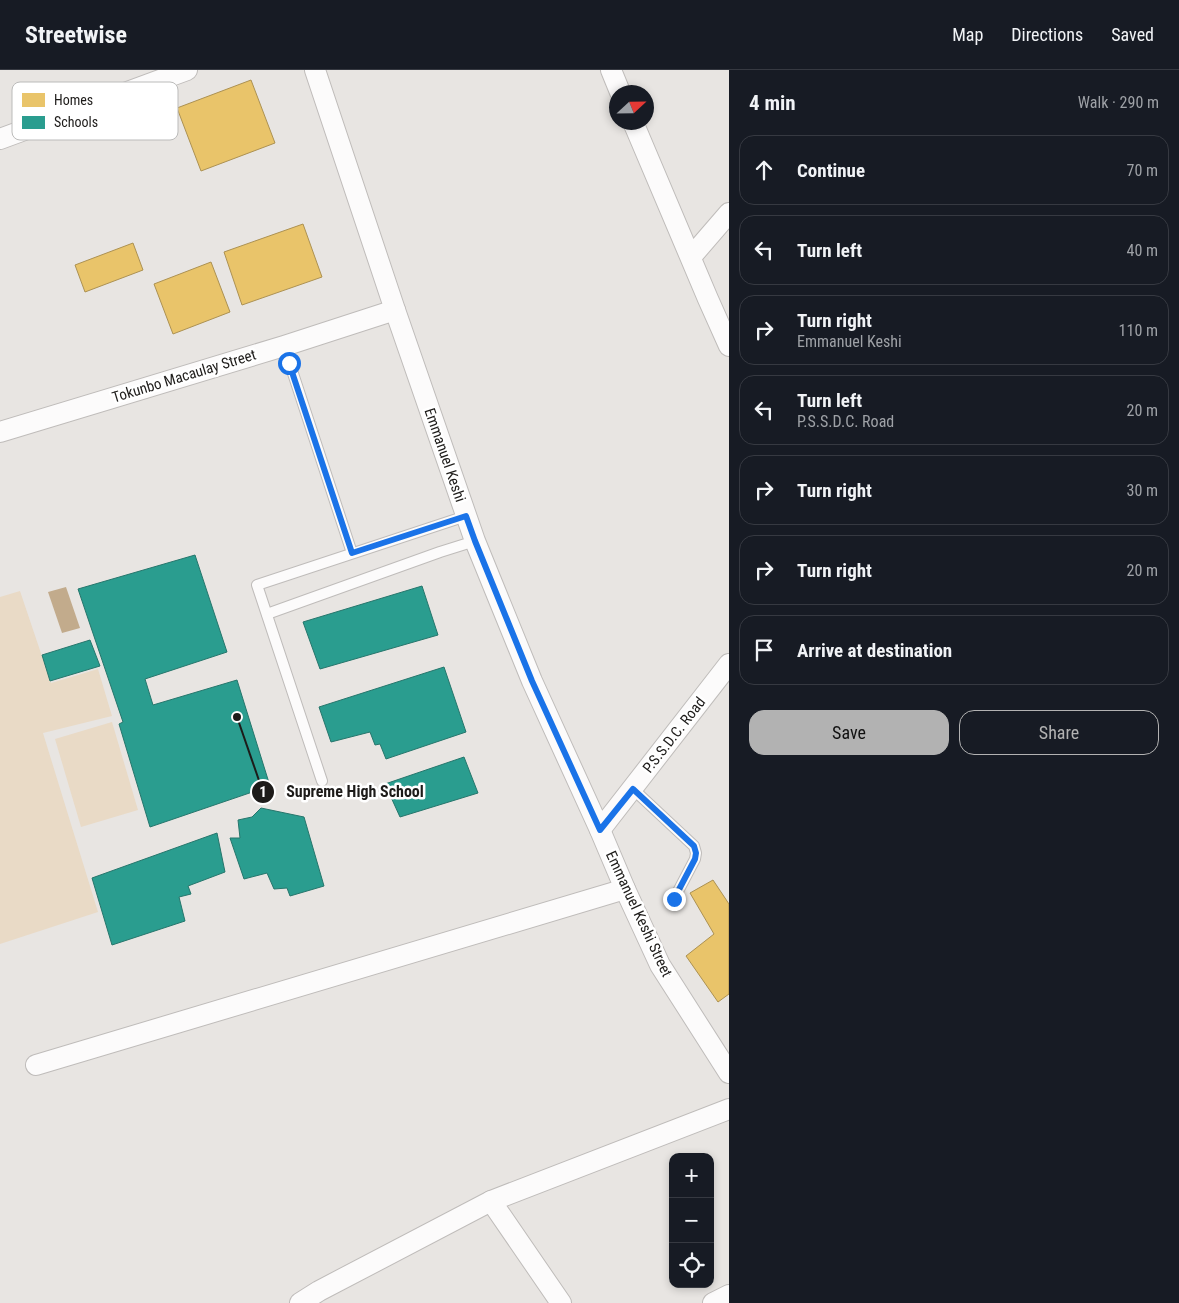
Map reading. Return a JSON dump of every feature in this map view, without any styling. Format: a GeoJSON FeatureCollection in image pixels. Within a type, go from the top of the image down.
{"type":"FeatureCollection","features":[{"type":"Feature","properties":{"kind":"street"},"geometry":{"type":"LineString","coordinates":[[154,82],[187,70]]}},
{"type":"Feature","properties":{"kind":"street","name":"Emmanuel Keshi"},"geometry":{"type":"LineString","coordinates":[[315,70],[475,541],[532,681],[600,830]]}},
{"type":"Feature","properties":{"kind":"street"},"geometry":{"type":"LineString","coordinates":[[611,70],[617,85]]}},
{"type":"Feature","properties":{"kind":"street"},"geometry":{"type":"LineString","coordinates":[[636,130],[729,346]]}},
{"type":"Feature","properties":{"kind":"street"},"geometry":{"type":"LineString","coordinates":[[0,139],[12,135]]}},
{"type":"Feature","properties":{"kind":"street"},"geometry":{"type":"LineString","coordinates":[[690,257],[729,213]]}},
{"type":"Feature","properties":{"kind":"street","name":"Tokunbo Macaulay Street"},"geometry":{"type":"LineString","coordinates":[[0,432],[284,346],[395,310]]}},
{"type":"Feature","properties":{"kind":"street","name":"P.S.S.D.C. Road"},"geometry":{"type":"LineString","coordinates":[[600,830],[729,664]]}},
{"type":"Feature","properties":{"kind":"street","name":"Emmanuel Keshi Street"},"geometry":{"type":"LineString","coordinates":[[600,830],[660,965],[729,1072]]}},
{"type":"Feature","properties":{"kind":"street"},"geometry":{"type":"LineString","coordinates":[[36,1065],[625,889]]}},
{"type":"Feature","properties":{"kind":"street"},"geometry":{"type":"LineString","coordinates":[[300,1303],[319,1291],[491,1201],[729,1109]]}},
{"type":"Feature","properties":{"kind":"street"},"geometry":{"type":"LineString","coordinates":[[491,1201],[561,1303]]}},
{"type":"Feature","properties":{"kind":"street"},"geometry":{"type":"LineString","coordinates":[[713,1303],[729,1295]]}},
{"type":"Feature","properties":{"kind":"lane"},"geometry":{"type":"LineString","coordinates":[[284,346],[352,553]]}},
{"type":"Feature","properties":{"kind":"lane"},"geometry":{"type":"LineString","coordinates":[[322,781],[257,585],[466,516]]}},
{"type":"Feature","properties":{"kind":"lane"},"geometry":{"type":"LineString","coordinates":[[267,614],[475,541]]}},
{"type":"Feature","properties":{"kind":"lane"},"geometry":{"type":"LineString","coordinates":[[633,789],[694,846],[695,859],[674,899]]}},
{"type":"Feature","properties":{"kind":"shaded area"},"geometry":{"type":"Polygon","coordinates":[[[66,587],[80,628],[62,633],[48,592],[66,587]]]}},
{"type":"Feature","properties":{"kind":"shaded area"},"geometry":{"type":"Polygon","coordinates":[[[20,591],[51,683],[98,669],[112,716],[43,733],[98,912],[0,944],[0,597],[20,591]]]}},
{"type":"Feature","properties":{"kind":"shaded area"},"geometry":{"type":"Polygon","coordinates":[[[112,722],[138,810],[81,827],[55,739],[112,722]]]}},
{"type":"Feature","properties":{"kind":"building: Homes"},"geometry":{"type":"Polygon","coordinates":[[[251,80],[275,143],[201,171],[178,108],[251,80]]]}},
{"type":"Feature","properties":{"kind":"building: Homes"},"geometry":{"type":"Polygon","coordinates":[[[303,224],[322,277],[242,305],[224,252],[303,224]]]}},
{"type":"Feature","properties":{"kind":"building: Homes"},"geometry":{"type":"Polygon","coordinates":[[[133,243],[143,270],[85,292],[75,265],[133,243]]]}},
{"type":"Feature","properties":{"kind":"building: Homes"},"geometry":{"type":"Polygon","coordinates":[[[211,262],[230,312],[173,334],[154,284],[211,262]]]}},
{"type":"Feature","properties":{"kind":"building: Homes"},"geometry":{"type":"Polygon","coordinates":[[[713,880],[729,904],[729,994],[718,1002],[686,956],[714,934],[690,893],[713,880]]]}},
{"type":"Feature","properties":{"kind":"building: Schools"},"geometry":{"type":"Polygon","coordinates":[[[195,555],[227,652],[145,679],[153,705],[237,680],[270,786],[150,827],[119,724],[123,722],[78,589],[195,555]]]}},
{"type":"Feature","properties":{"kind":"building: Schools"},"geometry":{"type":"Polygon","coordinates":[[[422,586],[438,635],[320,669],[303,622],[422,586]]]}},
{"type":"Feature","properties":{"kind":"building: Schools"},"geometry":{"type":"Polygon","coordinates":[[[90,640],[100,666],[50,681],[42,655],[90,640]]]}},
{"type":"Feature","properties":{"kind":"building: Schools"},"geometry":{"type":"Polygon","coordinates":[[[444,667],[466,732],[386,759],[380,744],[375,745],[370,732],[331,742],[319,707],[444,667]]]}},
{"type":"Feature","properties":{"kind":"building: Schools"},"geometry":{"type":"Polygon","coordinates":[[[464,757],[478,793],[400,817],[385,784],[464,757]]]}},
{"type":"Feature","properties":{"kind":"building: Schools"},"geometry":{"type":"Polygon","coordinates":[[[261,808],[304,817],[324,886],[290,896],[287,888],[274,889],[267,873],[244,879],[230,838],[240,838],[238,820],[252,817],[261,808]]]}},
{"type":"Feature","properties":{"kind":"building: Schools"},"geometry":{"type":"Polygon","coordinates":[[[217,833],[225,872],[188,886],[191,894],[179,897],[185,921],[112,945],[92,878],[217,833]]]}},
{"type":"Feature","properties":{"kind":"place","name":"Supreme High School"},"geometry":{"type":"Point","coordinates":[237,717]}},
{"type":"Feature","properties":{"kind":"route"},"geometry":{"type":"LineString","coordinates":[[289,363],[352,553],[466,516],[532,681],[600,830],[633,789],[694,846],[695,859],[674,899]]}}]}
